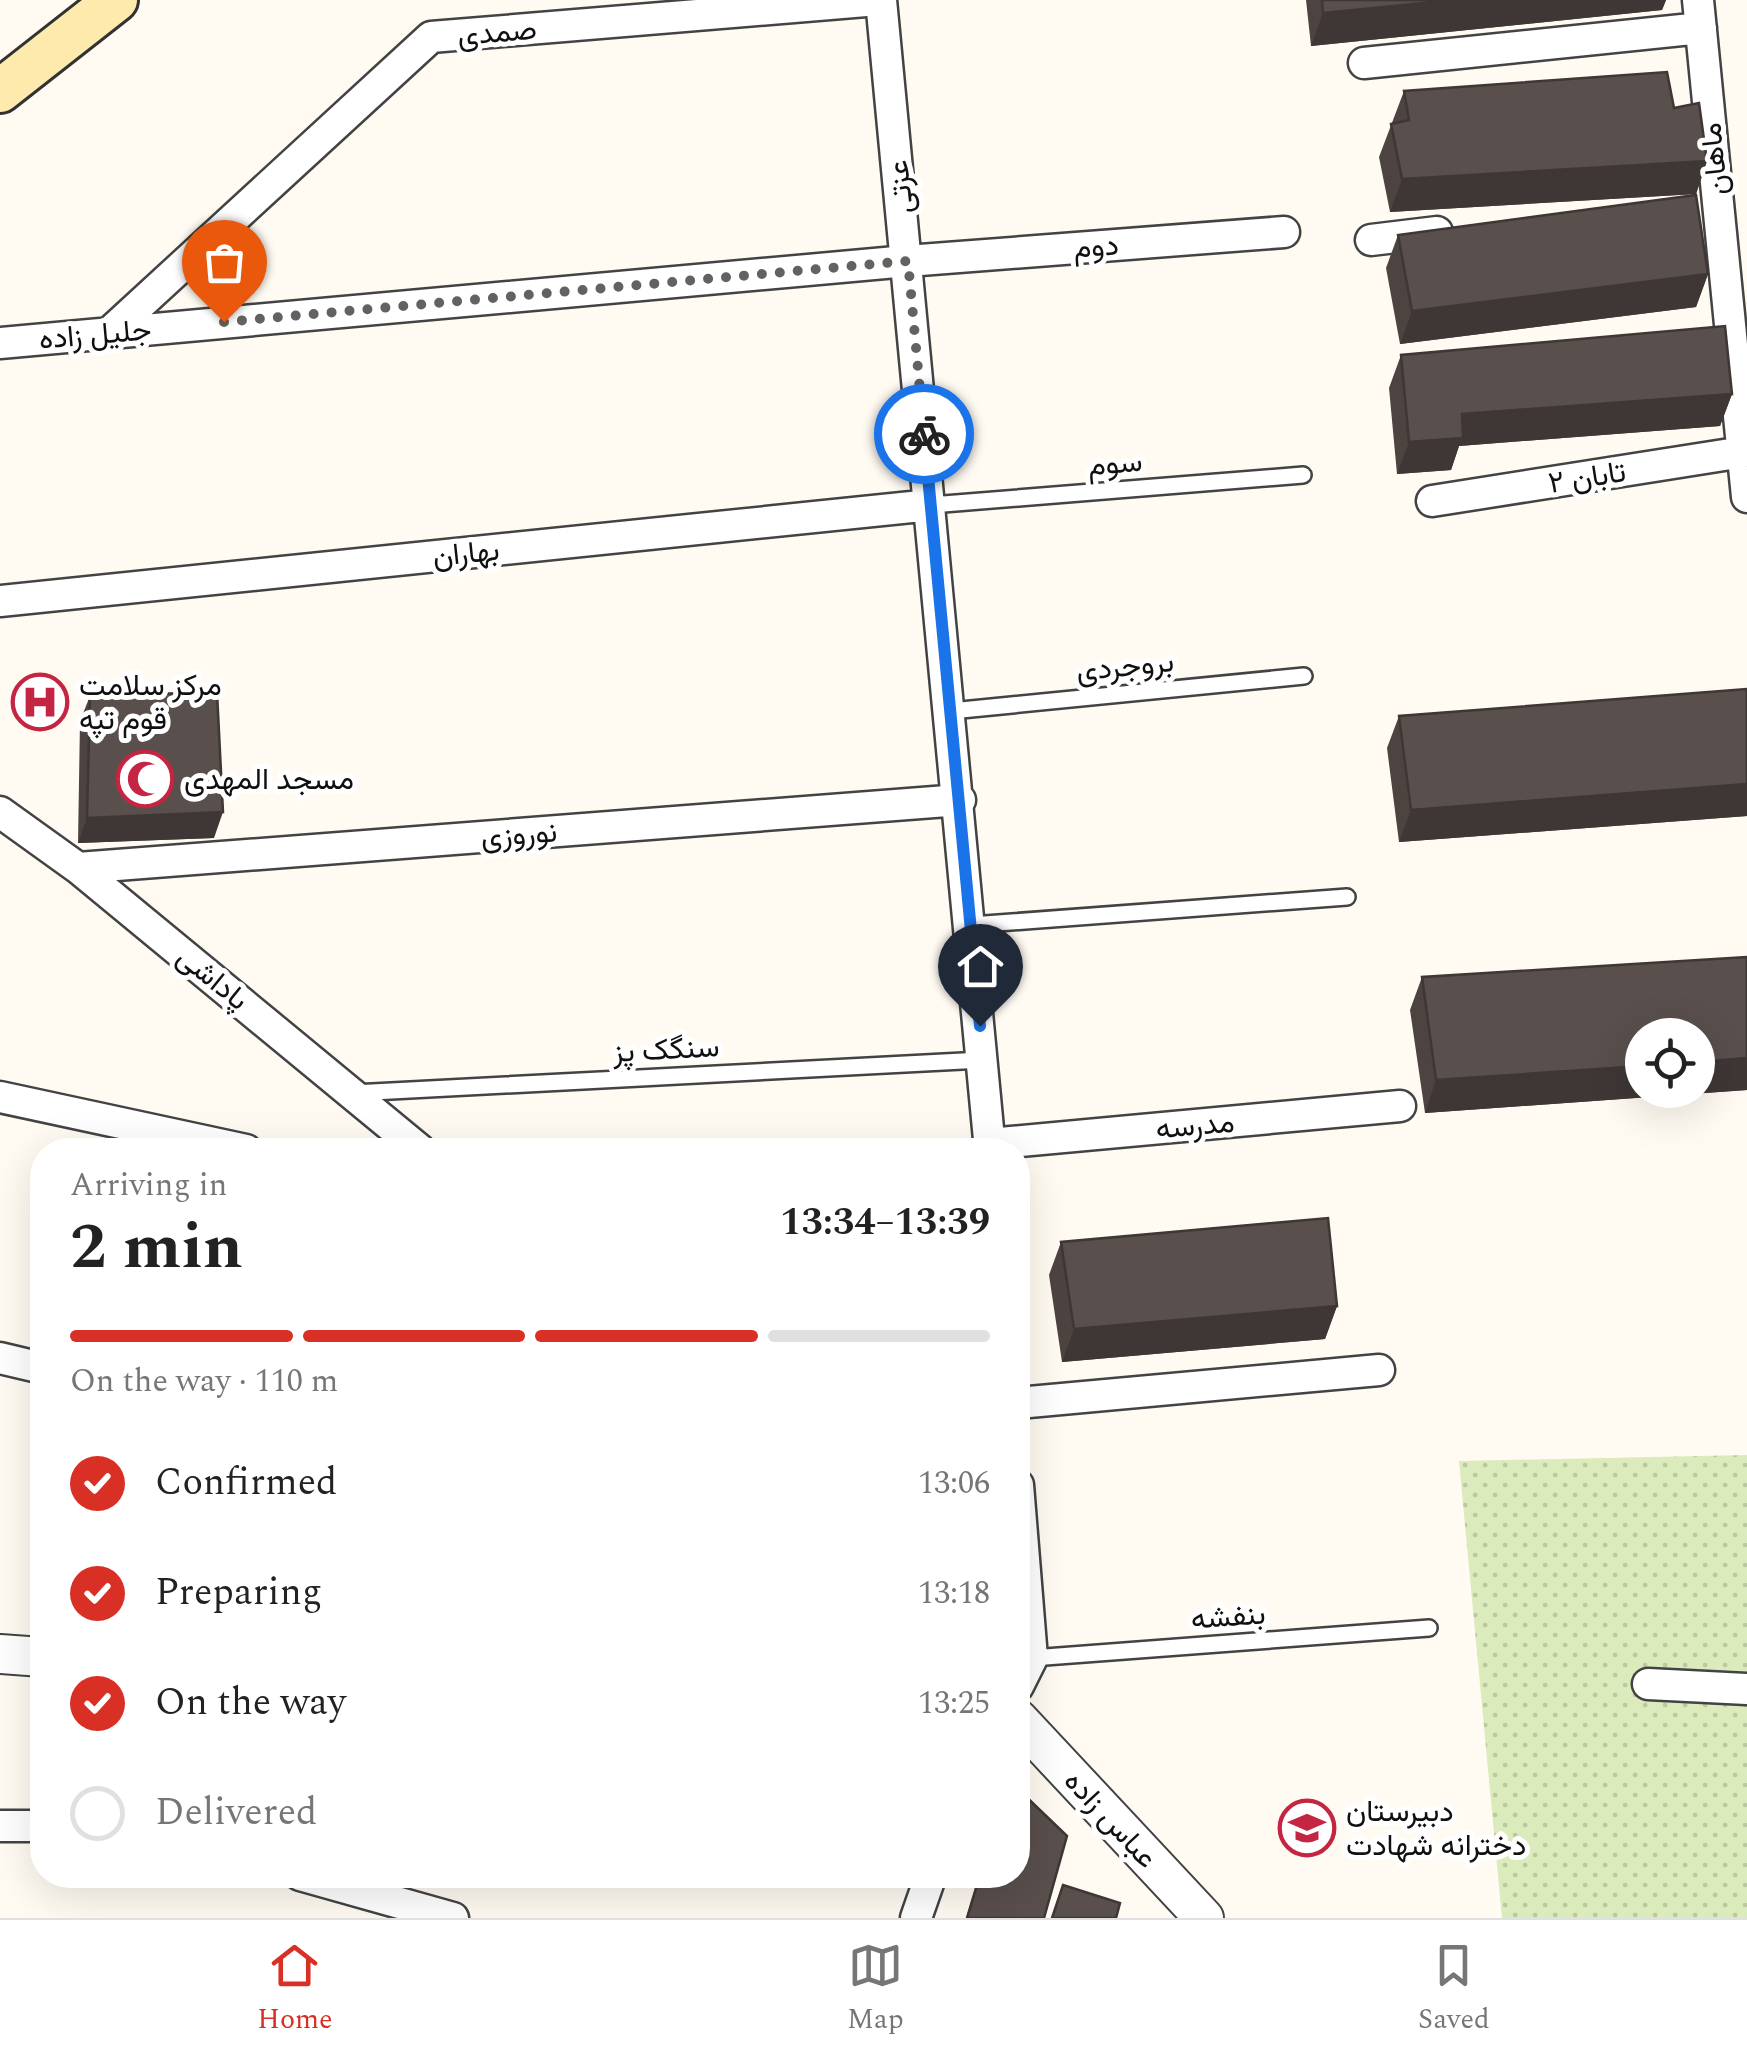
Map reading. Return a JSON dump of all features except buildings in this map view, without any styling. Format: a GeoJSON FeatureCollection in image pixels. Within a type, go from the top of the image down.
{"type":"FeatureCollection","features":[{"type":"Feature","properties":{"kind":"main road"},"geometry":{"type":"LineString","coordinates":[[0,90],[116,0]]}},
{"type":"Feature","properties":{"kind":"street","name":"عزتی"},"geometry":{"type":"LineString","coordinates":[[880,0],[952,711],[989,1138]]}},
{"type":"Feature","properties":{"kind":"street","name":"صمدی"},"geometry":{"type":"LineString","coordinates":[[110,333],[431,37],[880,0]]}},
{"type":"Feature","properties":{"kind":"street"},"geometry":{"type":"LineString","coordinates":[[1364,62],[1699,14]]}},
{"type":"Feature","properties":{"kind":"street","name":"ماهان"},"geometry":{"type":"LineString","coordinates":[[1699,14],[1747,497]]}},
{"type":"Feature","properties":{"kind":"street"},"geometry":{"type":"LineString","coordinates":[[1679,205],[1718,201]]}},
{"type":"Feature","properties":{"kind":"street"},"geometry":{"type":"LineString","coordinates":[[1371,240],[1468,229]]}},
{"type":"Feature","properties":{"kind":"street","name":"دوم"},"geometry":{"type":"LineString","coordinates":[[908,261],[1284,232]]}},
{"type":"Feature","properties":{"kind":"street","name":"جلیل زاده"},"geometry":{"type":"LineString","coordinates":[[0,343],[908,261]]}},
{"type":"Feature","properties":{"kind":"street","name":"تابان ۲"},"geometry":{"type":"LineString","coordinates":[[1432,501],[1742,452]]}},
{"type":"Feature","properties":{"kind":"street","name":"بهاران"},"geometry":{"type":"LineString","coordinates":[[0,600],[931,505]]}},
{"type":"Feature","properties":{"kind":"street","name":"نوروزی"},"geometry":{"type":"LineString","coordinates":[[78,868],[960,800]]}},
{"type":"Feature","properties":{"kind":"street","name":"پاداشی"},"geometry":{"type":"LineString","coordinates":[[0,812],[78,868],[406,1138]]}},
{"type":"Feature","properties":{"kind":"street"},"geometry":{"type":"LineString","coordinates":[[0,1097],[190,1138]]}},
{"type":"Feature","properties":{"kind":"street","name":"مدرسه"},"geometry":{"type":"LineString","coordinates":[[1030,1143],[1400,1106]]}},
{"type":"Feature","properties":{"kind":"street"},"geometry":{"type":"LineString","coordinates":[[0,1358],[30,1365]]}},
{"type":"Feature","properties":{"kind":"street"},"geometry":{"type":"LineString","coordinates":[[1030,1402],[1379,1370]]}},
{"type":"Feature","properties":{"kind":"street"},"geometry":{"type":"LineString","coordinates":[[0,1654],[30,1656]]}},
{"type":"Feature","properties":{"kind":"street"},"geometry":{"type":"LineString","coordinates":[[1648,1684],[1747,1688]]}},
{"type":"Feature","properties":{"kind":"street","name":"عباس زاده"},"geometry":{"type":"LineString","coordinates":[[1030,1733],[1204,1918]]}},
{"type":"Feature","properties":{"kind":"street"},"geometry":{"type":"LineString","coordinates":[[0,1826],[30,1826]]}},
{"type":"Feature","properties":{"kind":"street"},"geometry":{"type":"LineString","coordinates":[[916,1918],[927,1888]]}},
{"type":"Feature","properties":{"kind":"street"},"geometry":{"type":"LineString","coordinates":[[351,1894],[453,1918]]}},
{"type":"Feature","properties":{"kind":"lane","name":"سوم"},"geometry":{"type":"LineString","coordinates":[[931,505],[1303,475]]}},
{"type":"Feature","properties":{"kind":"lane","name":"بروجردی"},"geometry":{"type":"LineString","coordinates":[[952,711],[1304,676]]}},
{"type":"Feature","properties":{"kind":"lane"},"geometry":{"type":"LineString","coordinates":[[971,924],[1347,897]]}},
{"type":"Feature","properties":{"kind":"lane","name":"سنگک پز"},"geometry":{"type":"LineString","coordinates":[[352,1092],[982,1060]]}},
{"type":"Feature","properties":{"kind":"lane","name":"بنفشه"},"geometry":{"type":"LineString","coordinates":[[1030,1653],[1428,1628]]}},
{"type":"Feature","properties":{"kind":"green space"},"geometry":{"type":"Polygon","coordinates":[[[1747,1455],[1747,1918],[1502,1918],[1459,1461],[1747,1455]]]}},
{"type":"Feature","properties":{"kind":"way so far"},"geometry":{"type":"LineString","coordinates":[[224,322],[908,261],[924,434]]}},
{"type":"Feature","properties":{"kind":"place","name":"مرکز سلامت قوم تپه"},"geometry":{"type":"Point","coordinates":[40,702]}},
{"type":"Feature","properties":{"kind":"place","name":"مسجد المهدی"},"geometry":{"type":"Point","coordinates":[145,779]}},
{"type":"Feature","properties":{"kind":"place","name":"دبیرستان دخترانه شهادت"},"geometry":{"type":"Point","coordinates":[1307,1828]}},
{"type":"Feature","properties":{"kind":"route"},"geometry":{"type":"LineString","coordinates":[[924,434],[980,1026]]}}]}
